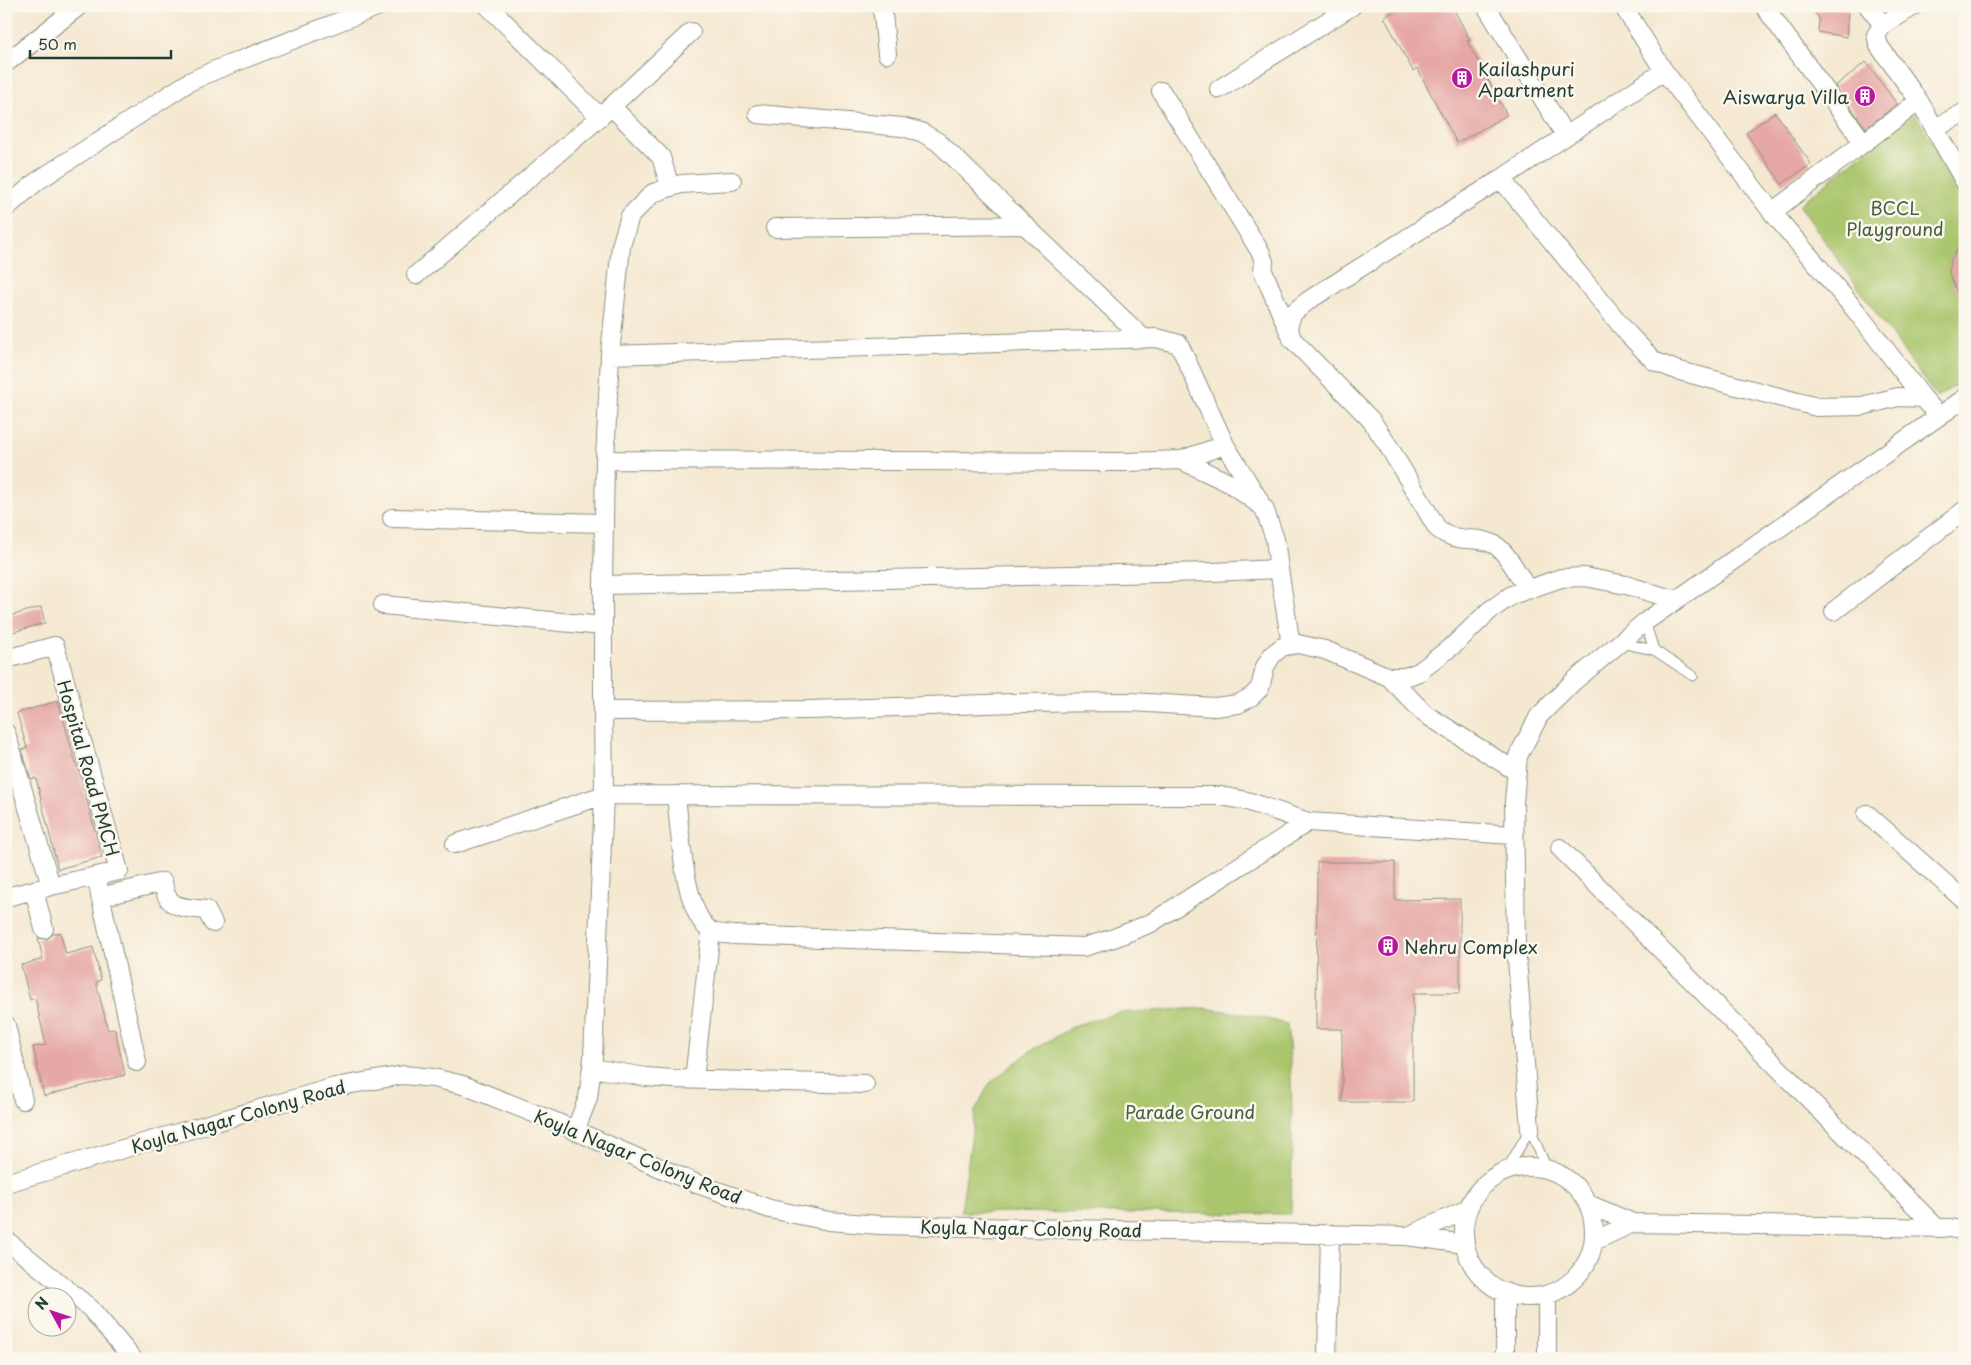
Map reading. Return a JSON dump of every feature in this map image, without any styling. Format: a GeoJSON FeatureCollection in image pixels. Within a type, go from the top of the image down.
{"type":"FeatureCollection","features":[{"type":"Feature","properties":{"kind":"street"},"geometry":{"type":"LineString","coordinates":[[6,63],[79,6]]}},
{"type":"Feature","properties":{"kind":"street"},"geometry":{"type":"LineString","coordinates":[[6,208],[43,177],[189,82],[212,70],[379,6]]}},
{"type":"Feature","properties":{"kind":"street"},"geometry":{"type":"LineString","coordinates":[[880,6],[883,14],[887,54]]}},
{"type":"Feature","properties":{"kind":"street"},"geometry":{"type":"LineString","coordinates":[[1219,89],[1352,6]]}},
{"type":"Feature","properties":{"kind":"street"},"geometry":{"type":"LineString","coordinates":[[1486,6],[1565,135]]}},
{"type":"Feature","properties":{"kind":"street"},"geometry":{"type":"LineString","coordinates":[[1623,6],[1664,71],[1772,212],[1856,312],[1939,416]]}},
{"type":"Feature","properties":{"kind":"street"},"geometry":{"type":"LineString","coordinates":[[1764,6],[1863,142]]}},
{"type":"Feature","properties":{"kind":"street"},"geometry":{"type":"LineString","coordinates":[[1868,6],[1883,25]]}},
{"type":"Feature","properties":{"kind":"street"},"geometry":{"type":"LineString","coordinates":[[1914,6],[1883,25],[1876,35],[1879,46],[1919,101],[1965,182]]}},
{"type":"Feature","properties":{"kind":"street"},"geometry":{"type":"LineString","coordinates":[[490,7],[606,112],[661,157],[670,187]]}},
{"type":"Feature","properties":{"kind":"street"},"geometry":{"type":"LineString","coordinates":[[416,275],[606,112],[691,32]]}},
{"type":"Feature","properties":{"kind":"street"},"geometry":{"type":"LineString","coordinates":[[1292,339],[1288,326],[1293,314],[1310,300],[1501,179],[1664,71]]}},
{"type":"Feature","properties":{"kind":"street"},"geometry":{"type":"LineString","coordinates":[[1162,91],[1261,253],[1264,262],[1263,271],[1292,339],[1371,420],[1437,528],[1448,537],[1487,542],[1497,546],[1527,589]]}},
{"type":"Feature","properties":{"kind":"street"},"geometry":{"type":"LineString","coordinates":[[1772,212],[1919,101]]}},
{"type":"Feature","properties":{"kind":"street"},"geometry":{"type":"LineString","coordinates":[[1935,128],[1965,112]]}},
{"type":"Feature","properties":{"kind":"street"},"geometry":{"type":"LineString","coordinates":[[758,114],[902,127],[921,132],[938,142],[1144,338]]}},
{"type":"Feature","properties":{"kind":"street"},"geometry":{"type":"LineString","coordinates":[[1501,179],[1628,334],[1654,361],[1676,370],[1817,407],[1862,406],[1898,397],[1923,398]]}},
{"type":"Feature","properties":{"kind":"street"},"geometry":{"type":"LineString","coordinates":[[575,1131],[588,1098],[592,1068],[598,969],[604,795],[602,711],[606,460],[610,356],[621,246],[630,216],[653,192],[681,184],[732,181]]}},
{"type":"Feature","properties":{"kind":"street"},"geometry":{"type":"LineString","coordinates":[[775,228],[1025,225]]}},
{"type":"Feature","properties":{"kind":"street"},"geometry":{"type":"LineString","coordinates":[[610,356],[1144,338],[1157,338],[1179,344],[1225,446],[1264,508],[1275,538],[1292,645]]}},
{"type":"Feature","properties":{"kind":"street"},"geometry":{"type":"LineString","coordinates":[[1530,1129],[1516,946],[1514,835],[1518,756],[1539,716],[1574,681],[1645,622],[1965,398]]}},
{"type":"Feature","properties":{"kind":"street"},"geometry":{"type":"LineString","coordinates":[[606,460],[1118,462],[1181,460],[1225,446]]}},
{"type":"Feature","properties":{"kind":"street"},"geometry":{"type":"LineString","coordinates":[[1181,460],[1231,484],[1264,508]]}},
{"type":"Feature","properties":{"kind":"street"},"geometry":{"type":"LineString","coordinates":[[1834,611],[1965,510]]}},
{"type":"Feature","properties":{"kind":"street"},"geometry":{"type":"LineString","coordinates":[[392,518],[604,523]]}},
{"type":"Feature","properties":{"kind":"street"},"geometry":{"type":"LineString","coordinates":[[603,585],[1212,572],[1279,568]]}},
{"type":"Feature","properties":{"kind":"street"},"geometry":{"type":"LineString","coordinates":[[602,711],[809,710],[1014,703],[1122,702],[1215,707],[1238,704],[1251,697],[1260,688],[1265,667],[1272,656],[1282,647],[1298,644],[1325,650],[1389,677],[1405,678],[1419,672],[1456,643],[1489,611],[1512,595],[1561,578],[1585,578],[1626,585],[1675,600]]}},
{"type":"Feature","properties":{"kind":"street"},"geometry":{"type":"LineString","coordinates":[[383,605],[603,626]]}},
{"type":"Feature","properties":{"kind":"street","name":"Hospital Road PMCH"},"geometry":{"type":"LineString","coordinates":[[6,659],[54,646],[119,871],[6,897]]}},
{"type":"Feature","properties":{"kind":"street"},"geometry":{"type":"LineString","coordinates":[[1389,677],[1425,714],[1517,772]]}},
{"type":"Feature","properties":{"kind":"street"},"geometry":{"type":"LineString","coordinates":[[6,733],[42,888],[44,929]]}},
{"type":"Feature","properties":{"kind":"street"},"geometry":{"type":"LineString","coordinates":[[455,844],[604,795],[1221,796],[1247,801],[1308,822],[1514,835]]}},
{"type":"Feature","properties":{"kind":"street"},"geometry":{"type":"LineString","coordinates":[[676,795],[689,891],[697,915],[711,931],[733,935],[1084,947],[1114,938],[1151,923],[1308,822]]}},
{"type":"Feature","properties":{"kind":"street"},"geometry":{"type":"LineString","coordinates":[[1868,814],[1965,901]]}},
{"type":"Feature","properties":{"kind":"street"},"geometry":{"type":"LineString","coordinates":[[1560,848],[1937,1228]]}},
{"type":"Feature","properties":{"kind":"street"},"geometry":{"type":"LineString","coordinates":[[96,876],[137,1062]]}},
{"type":"Feature","properties":{"kind":"street"},"geometry":{"type":"LineString","coordinates":[[100,897],[163,882],[164,893],[168,902],[179,907],[206,910],[213,923]]}},
{"type":"Feature","properties":{"kind":"street"},"geometry":{"type":"LineString","coordinates":[[694,1079],[711,931]]}},
{"type":"Feature","properties":{"kind":"street"},"geometry":{"type":"LineString","coordinates":[[6,1024],[23,1100]]}},
{"type":"Feature","properties":{"kind":"street"},"geometry":{"type":"LineString","coordinates":[[592,1068],[646,1077],[865,1084]]}},
{"type":"Feature","properties":{"kind":"street","name":"Koyla Nagar Colony Road"},"geometry":{"type":"LineString","coordinates":[[6,1183],[335,1087],[404,1075],[433,1078],[462,1085],[697,1184],[770,1208],[829,1221],[879,1225],[1407,1236],[1465,1244]]}},
{"type":"Feature","properties":{"kind":"street"},"geometry":{"type":"LineString","coordinates":[[1526,1167],[1547,1169],[1564,1176],[1578,1189],[1588,1204],[1594,1222],[1594,1241],[1588,1259],[1578,1275],[1564,1287],[1547,1295],[1526,1297],[1505,1292],[1486,1281],[1472,1265],[1465,1244],[1464,1226],[1468,1209],[1477,1193],[1490,1180],[1506,1171],[1526,1167]]}},
{"type":"Feature","properties":{"kind":"street"},"geometry":{"type":"LineString","coordinates":[[1588,1204],[1633,1224],[1937,1228],[1965,1231]]}},
{"type":"Feature","properties":{"kind":"street"},"geometry":{"type":"LineString","coordinates":[[1407,1236],[1468,1209]]}},
{"type":"Feature","properties":{"kind":"street"},"geometry":{"type":"LineString","coordinates":[[1594,1241],[1633,1224]]}},
{"type":"Feature","properties":{"kind":"street"},"geometry":{"type":"LineString","coordinates":[[1327,1359],[1330,1234]]}},
{"type":"Feature","properties":{"kind":"street"},"geometry":{"type":"LineString","coordinates":[[6,1240],[90,1308],[133,1359]]}},
{"type":"Feature","properties":{"kind":"street"},"geometry":{"type":"LineString","coordinates":[[1505,1292],[1505,1359]]}},
{"type":"Feature","properties":{"kind":"street"},"geometry":{"type":"LineString","coordinates":[[1547,1295],[1547,1359]]}},
{"type":"Feature","properties":{"kind":"lane"},"geometry":{"type":"LineString","coordinates":[[1645,622],[1654,650]]}},
{"type":"Feature","properties":{"kind":"lane"},"geometry":{"type":"LineString","coordinates":[[1621,643],[1654,650],[1693,676]]}},
{"type":"Feature","properties":{"kind":"lane"},"geometry":{"type":"LineString","coordinates":[[1530,1129],[1547,1169]]}},
{"type":"Feature","properties":{"kind":"lane"},"geometry":{"type":"LineString","coordinates":[[1506,1171],[1530,1129]]}},
{"type":"Feature","properties":{"kind":"green space","name":"BCCL Playground"},"geometry":{"type":"Polygon","coordinates":[[[1914,112],[1965,197],[1965,378],[1937,398],[1799,205],[1914,112]]]}},
{"type":"Feature","properties":{"kind":"green space","name":"Parade Ground"},"geometry":{"type":"Polygon","coordinates":[[[1204,1008],[1251,1015],[1287,1024],[1292,1095],[1291,1214],[961,1212],[975,1111],[989,1084],[1029,1052],[1076,1025],[1117,1013],[1204,1008]]]}},
{"type":"Feature","properties":{"kind":"building","name":"Kailashpuri Apartment"},"geometry":{"type":"Polygon","coordinates":[[[1404,6],[1452,6],[1470,40],[1467,41],[1507,115],[1457,143],[1417,68],[1413,71],[1384,17],[1404,6]]]}},
{"type":"Feature","properties":{"kind":"building"},"geometry":{"type":"Polygon","coordinates":[[[1810,6],[1843,6],[1848,13],[1846,37],[1818,32],[1819,18],[1810,6]]]}},
{"type":"Feature","properties":{"kind":"building","name":"Aiswarya Villa"},"geometry":{"type":"Polygon","coordinates":[[[1866,62],[1897,104],[1866,128],[1835,86],[1866,62]]]}},
{"type":"Feature","properties":{"kind":"building"},"geometry":{"type":"Polygon","coordinates":[[[1775,112],[1811,164],[1782,184],[1746,133],[1775,112]]]}},
{"type":"Feature","properties":{"kind":"building"},"geometry":{"type":"Polygon","coordinates":[[[1965,238],[1965,310],[1950,276],[1949,267],[1951,259],[1965,238]]]}},
{"type":"Feature","properties":{"kind":"building"},"geometry":{"type":"Polygon","coordinates":[[[41,607],[45,623],[6,634],[6,617],[41,607]]]}},
{"type":"Feature","properties":{"kind":"building"},"geometry":{"type":"Polygon","coordinates":[[[58,701],[78,766],[102,857],[58,869],[36,778],[31,779],[22,750],[27,748],[17,713],[58,701]]]}},
{"type":"Feature","properties":{"kind":"building","name":"Nehru Complex"},"geometry":{"type":"Polygon","coordinates":[[[1317,862],[1395,862],[1395,900],[1460,899],[1460,993],[1413,993],[1413,1102],[1342,1102],[1342,1029],[1316,1029],[1317,862]]]}},
{"type":"Feature","properties":{"kind":"building"},"geometry":{"type":"Polygon","coordinates":[[[60,932],[66,954],[93,947],[101,980],[96,982],[108,1030],[115,1029],[125,1075],[44,1096],[33,1047],[46,1045],[35,998],[30,1000],[21,965],[43,959],[38,938],[47,939],[53,934],[60,932]]]}},
{"type":"Feature","properties":{"kind":"place","name":"Kailashpuri Apartment"},"geometry":{"type":"Point","coordinates":[1462,78]}},
{"type":"Feature","properties":{"kind":"place","name":"Aiswarya Villa"},"geometry":{"type":"Point","coordinates":[1865,96]}},
{"type":"Feature","properties":{"kind":"place","name":"Nehru Complex"},"geometry":{"type":"Point","coordinates":[1388,946]}}]}
